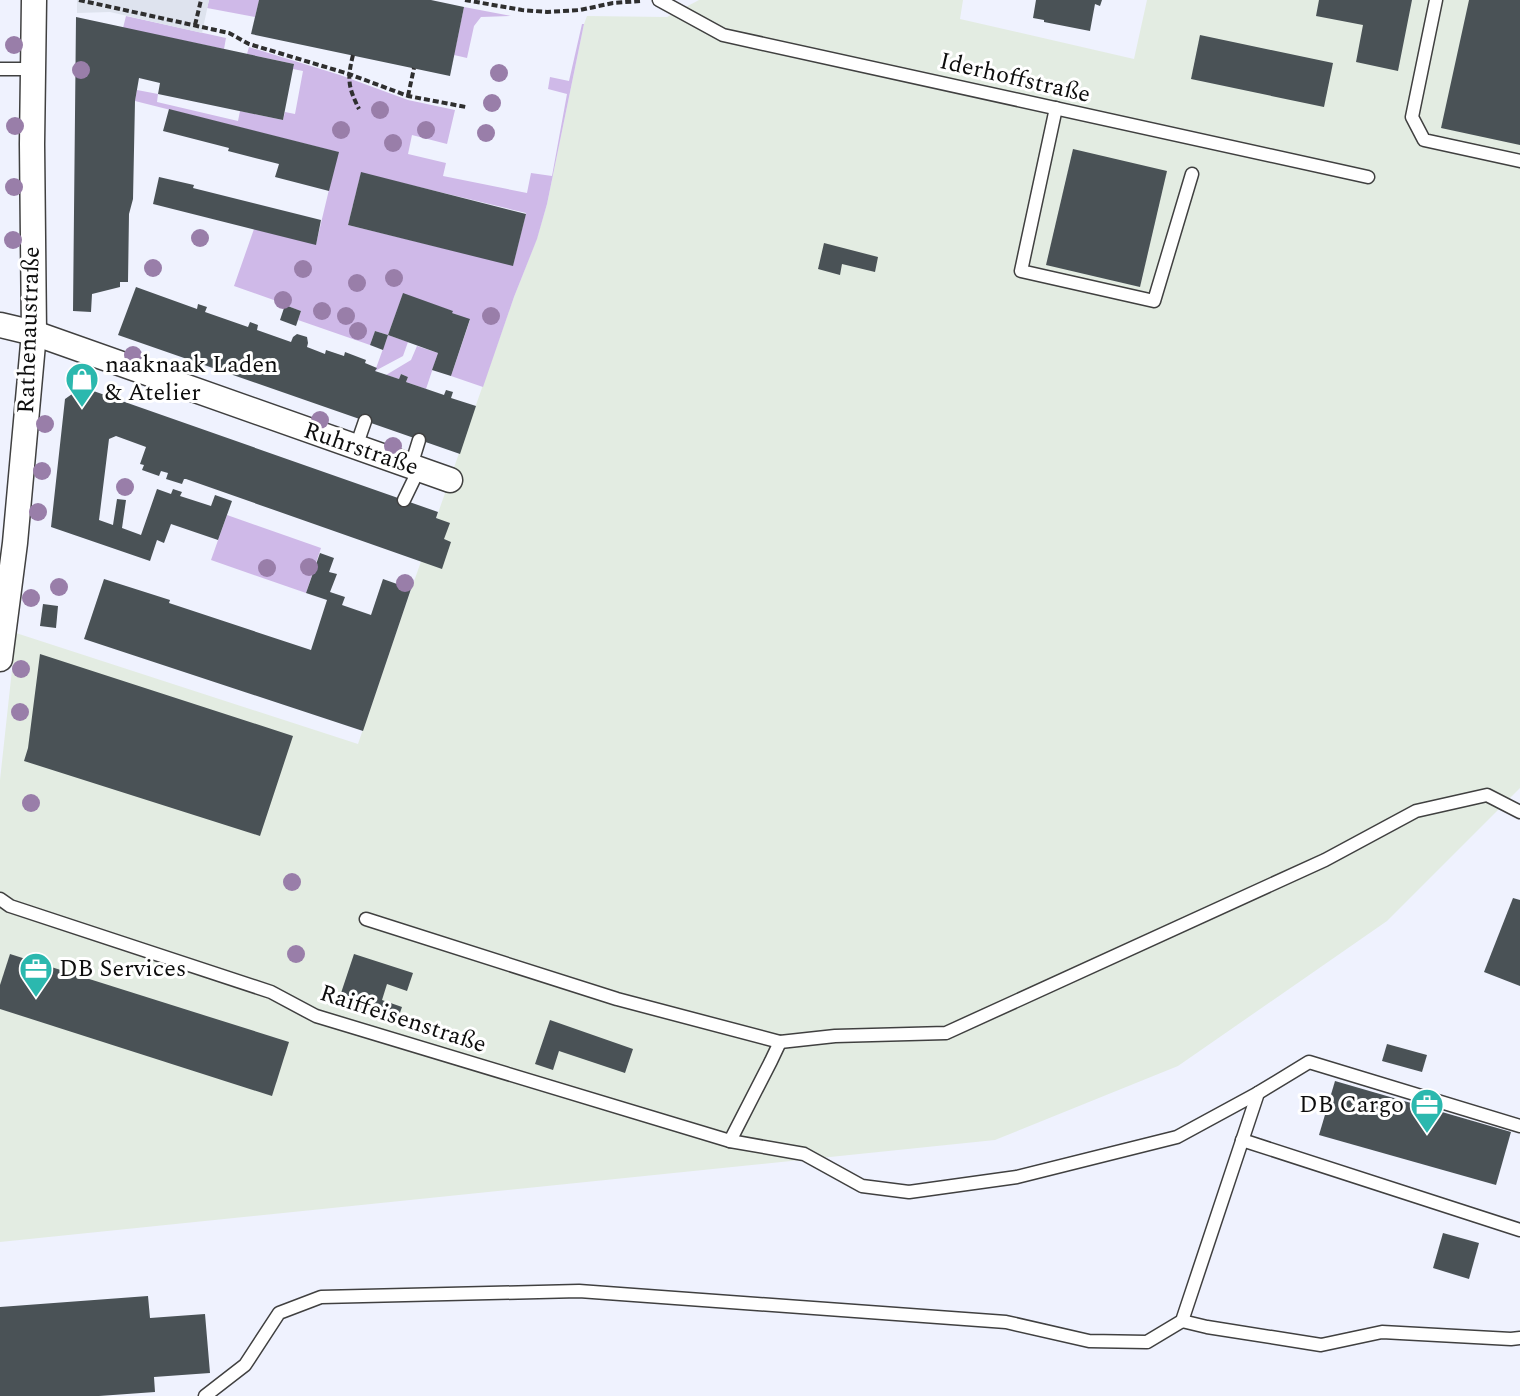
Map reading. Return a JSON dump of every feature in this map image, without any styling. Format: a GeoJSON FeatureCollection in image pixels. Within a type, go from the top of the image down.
{"type":"FeatureCollection","features":[{"type":"Feature","properties":{"kind":"street","name":"Rathenaustraße"},"geometry":{"type":"LineString","coordinates":[[0,659],[15,543],[34,333],[34,0]]}},
{"type":"Feature","properties":{"kind":"street","name":"Ruhrstraße"},"geometry":{"type":"LineString","coordinates":[[0,325],[34,333],[450,480]]}},
{"type":"Feature","properties":{"kind":"lane","name":"Iderhoffstraße"},"geometry":{"type":"LineString","coordinates":[[659,0],[723,35],[1368,177]]}},
{"type":"Feature","properties":{"kind":"lane"},"geometry":{"type":"LineString","coordinates":[[1436,0],[1412,117],[1424,140],[1520,161]]}},
{"type":"Feature","properties":{"kind":"lane"},"geometry":{"type":"LineString","coordinates":[[0,69],[33,69]]}},
{"type":"Feature","properties":{"kind":"lane"},"geometry":{"type":"LineString","coordinates":[[1056,108],[1021,271],[1154,301],[1192,174]]}},
{"type":"Feature","properties":{"kind":"lane"},"geometry":{"type":"LineString","coordinates":[[356,447],[365,421]]}},
{"type":"Feature","properties":{"kind":"lane"},"geometry":{"type":"LineString","coordinates":[[404,500],[415,468],[419,440]]}},
{"type":"Feature","properties":{"kind":"lane"},"geometry":{"type":"LineString","coordinates":[[366,919],[617,999],[780,1042],[835,1036],[946,1033],[1325,860],[1416,811],[1487,795],[1520,812]]}},
{"type":"Feature","properties":{"kind":"lane","name":"Raiffeisenstraße"},"geometry":{"type":"LineString","coordinates":[[0,899],[10,906],[271,992],[316,1016],[730,1141],[804,1154],[862,1186],[909,1192],[1017,1177],[1177,1137],[1309,1062],[1520,1126]]}},
{"type":"Feature","properties":{"kind":"lane"},"geometry":{"type":"LineString","coordinates":[[730,1141],[780,1042]]}},
{"type":"Feature","properties":{"kind":"lane"},"geometry":{"type":"LineString","coordinates":[[205,1396],[245,1365],[279,1313],[321,1297],[579,1291],[1006,1322],[1089,1341],[1147,1342],[1182,1321],[1258,1093]]}},
{"type":"Feature","properties":{"kind":"lane"},"geometry":{"type":"LineString","coordinates":[[1242,1140],[1520,1230]]}},
{"type":"Feature","properties":{"kind":"lane"},"geometry":{"type":"LineString","coordinates":[[1182,1321],[1321,1345],[1382,1332],[1520,1338]]}},
{"type":"Feature","properties":{"kind":"path"},"geometry":{"type":"LineString","coordinates":[[79,0],[229,33],[249,44],[349,74],[408,96],[466,107]]}},
{"type":"Feature","properties":{"kind":"path"},"geometry":{"type":"LineString","coordinates":[[195,25],[201,0]]}},
{"type":"Feature","properties":{"kind":"path"},"geometry":{"type":"LineString","coordinates":[[465,0],[547,12],[580,10],[613,3],[647,0]]}},
{"type":"Feature","properties":{"kind":"path"},"geometry":{"type":"LineString","coordinates":[[353,55],[349,74],[351,93],[359,109]]}},
{"type":"Feature","properties":{"kind":"path"},"geometry":{"type":"LineString","coordinates":[[408,96],[414,68]]}},
{"type":"Feature","properties":{"kind":"shaded area"},"geometry":{"type":"Polygon","coordinates":[[[77,0],[209,0],[202,33],[110,12],[77,13],[77,0]]]}},
{"type":"Feature","properties":{"kind":"shaded area"},"geometry":{"type":"Polygon","coordinates":[[[209,0],[259,0],[255,17],[207,8],[209,0]]]}},
{"type":"Feature","properties":{"kind":"shaded area"},"geometry":{"type":"Polygon","coordinates":[[[699,0],[963,0],[960,19],[1134,59],[1147,0],[1520,0],[1520,788],[1387,921],[1178,1066],[995,1140],[0,1242],[0,780],[16,633],[358,744],[514,297],[537,238],[547,204],[587,16],[667,17],[699,0]]]}},
{"type":"Feature","properties":{"kind":"shaded area"},"geometry":{"type":"Polygon","coordinates":[[[464,7],[511,16],[481,17],[474,26],[467,58],[454,55],[464,7]]]}},
{"type":"Feature","properties":{"kind":"shaded area"},"geometry":{"type":"Polygon","coordinates":[[[126,16],[226,38],[224,49],[123,28],[126,16]]]}},
{"type":"Feature","properties":{"kind":"shaded area"},"geometry":{"type":"Polygon","coordinates":[[[582,24],[584,24],[547,204],[537,239],[483,387],[451,376],[470,320],[452,311],[403,294],[388,335],[375,331],[370,345],[298,320],[301,311],[234,286],[254,229],[316,244],[338,152],[135,101],[137,90],[158,94],[157,102],[238,121],[240,111],[283,120],[285,112],[295,114],[303,71],[293,69],[294,64],[247,54],[249,47],[340,75],[408,100],[455,110],[447,144],[412,135],[408,154],[446,163],[443,176],[527,193],[531,173],[552,176],[567,94],[548,89],[550,77],[569,81],[582,24]],[[361,173],[348,225],[513,265],[526,213],[361,173]]]}},
{"type":"Feature","properties":{"kind":"shaded area"},"geometry":{"type":"Polygon","coordinates":[[[388,335],[408,342],[403,356],[375,371],[388,335]]]}},
{"type":"Feature","properties":{"kind":"shaded area"},"geometry":{"type":"Polygon","coordinates":[[[417,346],[438,353],[426,389],[406,382],[408,377],[401,374],[399,379],[386,375],[411,360],[417,346]]]}},
{"type":"Feature","properties":{"kind":"shaded area"},"geometry":{"type":"Polygon","coordinates":[[[227,515],[321,548],[306,593],[211,560],[227,515]]]}},
{"type":"Feature","properties":{"kind":"building"},"geometry":{"type":"Polygon","coordinates":[[[259,0],[431,0],[464,7],[450,76],[251,34],[259,0]]]}},
{"type":"Feature","properties":{"kind":"building"},"geometry":{"type":"Polygon","coordinates":[[[1036,0],[1102,0],[1100,6],[1095,4],[1090,31],[1033,18],[1036,0]]]}},
{"type":"Feature","properties":{"kind":"building"},"geometry":{"type":"Polygon","coordinates":[[[1319,0],[1412,0],[1398,71],[1356,62],[1363,25],[1316,16],[1319,0]]]}},
{"type":"Feature","properties":{"kind":"building"},"geometry":{"type":"Polygon","coordinates":[[[1469,0],[1520,0],[1520,145],[1441,128],[1469,0]]]}},
{"type":"Feature","properties":{"kind":"building"},"geometry":{"type":"Polygon","coordinates":[[[76,17],[294,64],[283,120],[158,94],[160,83],[139,78],[135,101],[128,282],[120,282],[120,287],[92,294],[91,312],[73,311],[76,17]]]}},
{"type":"Feature","properties":{"kind":"building"},"geometry":{"type":"Polygon","coordinates":[[[1200,35],[1333,63],[1324,107],[1191,79],[1200,35]]]}},
{"type":"Feature","properties":{"kind":"building"},"geometry":{"type":"Polygon","coordinates":[[[169,109],[339,152],[329,191],[275,177],[279,164],[163,131],[169,109]]]}},
{"type":"Feature","properties":{"kind":"building"},"geometry":{"type":"Polygon","coordinates":[[[1073,149],[1167,171],[1140,287],[1046,265],[1073,149]]]}},
{"type":"Feature","properties":{"kind":"building"},"geometry":{"type":"Polygon","coordinates":[[[361,172],[526,214],[513,266],[348,225],[361,172]]]}},
{"type":"Feature","properties":{"kind":"building"},"geometry":{"type":"Polygon","coordinates":[[[159,177],[194,185],[193,188],[321,220],[316,245],[153,204],[159,177]]]}},
{"type":"Feature","properties":{"kind":"building"},"geometry":{"type":"Polygon","coordinates":[[[824,243],[878,257],[875,272],[842,264],[840,275],[818,269],[824,243]]]}},
{"type":"Feature","properties":{"kind":"building"},"geometry":{"type":"Polygon","coordinates":[[[136,287],[197,309],[198,304],[207,307],[205,312],[248,327],[250,322],[258,325],[257,330],[291,342],[297,334],[307,337],[307,347],[325,354],[326,350],[344,356],[345,352],[366,360],[365,363],[377,368],[375,371],[399,379],[401,374],[408,377],[406,382],[444,395],[446,390],[453,392],[451,398],[476,406],[460,454],[118,335],[136,287]]]}},
{"type":"Feature","properties":{"kind":"building"},"geometry":{"type":"Polygon","coordinates":[[[403,293],[470,319],[451,376],[432,370],[438,353],[388,335],[403,293]]]}},
{"type":"Feature","properties":{"kind":"building"},"geometry":{"type":"Polygon","coordinates":[[[285,305],[301,311],[296,326],[280,320],[285,305]]]}},
{"type":"Feature","properties":{"kind":"building"},"geometry":{"type":"Polygon","coordinates":[[[375,331],[388,335],[383,350],[370,345],[375,331]]]}},
{"type":"Feature","properties":{"kind":"building"},"geometry":{"type":"Polygon","coordinates":[[[82,387],[438,512],[436,518],[450,523],[444,539],[451,542],[442,569],[186,479],[182,484],[166,479],[168,473],[161,471],[159,476],[142,470],[144,465],[140,464],[146,447],[116,436],[109,439],[99,520],[113,525],[117,499],[126,500],[122,528],[141,535],[157,489],[171,494],[173,489],[182,492],[180,496],[211,506],[215,495],[232,501],[218,540],[171,524],[164,543],[157,540],[150,561],[51,527],[65,399],[82,387]]]}},
{"type":"Feature","properties":{"kind":"building"},"geometry":{"type":"Polygon","coordinates":[[[320,553],[334,558],[329,572],[337,574],[330,592],[345,597],[342,605],[371,615],[383,579],[411,589],[363,731],[84,639],[104,579],[311,650],[327,600],[306,593],[320,553]]]}},
{"type":"Feature","properties":{"kind":"building"},"geometry":{"type":"Polygon","coordinates":[[[43,604],[58,606],[56,628],[40,626],[43,604]]]}},
{"type":"Feature","properties":{"kind":"building"},"geometry":{"type":"Polygon","coordinates":[[[40,654],[293,736],[260,836],[24,761],[28,748],[40,654]]]}},
{"type":"Feature","properties":{"kind":"building"},"geometry":{"type":"Polygon","coordinates":[[[1513,898],[1520,900],[1520,986],[1484,972],[1513,898]]]}},
{"type":"Feature","properties":{"kind":"building"},"geometry":{"type":"Polygon","coordinates":[[[10,954],[289,1042],[272,1096],[0,1009],[0,985],[10,954]]]}},
{"type":"Feature","properties":{"kind":"building"},"geometry":{"type":"Polygon","coordinates":[[[354,954],[413,973],[407,991],[387,984],[382,1000],[402,1007],[396,1024],[337,1005],[354,954]]]}},
{"type":"Feature","properties":{"kind":"building"},"geometry":{"type":"Polygon","coordinates":[[[550,1020],[633,1049],[625,1073],[559,1051],[553,1070],[535,1064],[550,1020]]]}},
{"type":"Feature","properties":{"kind":"building"},"geometry":{"type":"Polygon","coordinates":[[[1387,1044],[1427,1055],[1422,1072],[1382,1061],[1387,1044]]]}},
{"type":"Feature","properties":{"kind":"building"},"geometry":{"type":"Polygon","coordinates":[[[1335,1081],[1511,1132],[1496,1185],[1319,1135],[1335,1081]]]}},
{"type":"Feature","properties":{"kind":"building"},"geometry":{"type":"Polygon","coordinates":[[[1443,1233],[1479,1243],[1469,1279],[1433,1268],[1443,1233]]]}},
{"type":"Feature","properties":{"kind":"building"},"geometry":{"type":"Polygon","coordinates":[[[148,1296],[150,1318],[205,1314],[210,1373],[154,1377],[155,1392],[99,1396],[0,1396],[0,1307],[148,1296]]]}},
{"type":"Feature","properties":{"kind":"place","name":"naaknaak Laden & Atelier"},"geometry":{"type":"Point","coordinates":[82,408]}},
{"type":"Feature","properties":{"kind":"place","name":"DB Services"},"geometry":{"type":"Point","coordinates":[36,998]}},
{"type":"Feature","properties":{"kind":"place","name":"DB Cargo"},"geometry":{"type":"Point","coordinates":[1427,1134]}}]}
